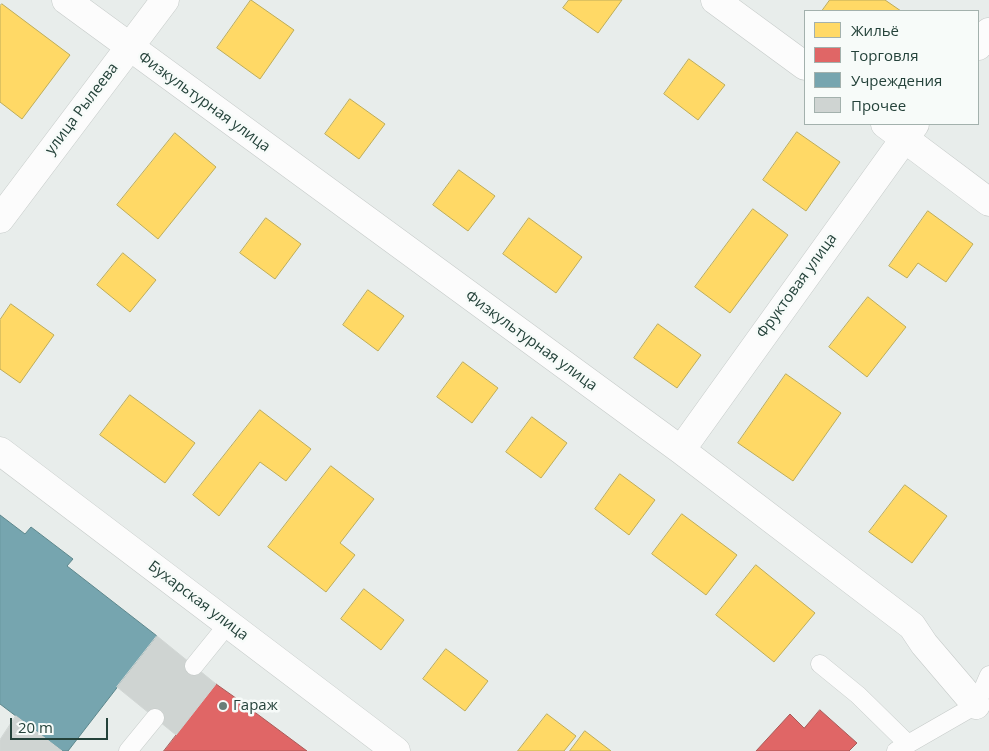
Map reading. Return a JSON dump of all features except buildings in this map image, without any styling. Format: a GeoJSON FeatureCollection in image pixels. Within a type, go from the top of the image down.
{"type":"FeatureCollection","features":[{"type":"Feature","properties":{"kind":"street","name":"Физкультурная улица"},"geometry":{"type":"LineString","coordinates":[[66,0],[681,450],[912,626],[924,644],[976,704]]}},
{"type":"Feature","properties":{"kind":"street","name":"улица Рылеева"},"geometry":{"type":"LineString","coordinates":[[0,219],[165,0]]}},
{"type":"Feature","properties":{"kind":"street"},"geometry":{"type":"LineString","coordinates":[[715,0],[804,65]]}},
{"type":"Feature","properties":{"kind":"street"},"geometry":{"type":"LineString","coordinates":[[979,45],[989,32]]}},
{"type":"Feature","properties":{"kind":"street"},"geometry":{"type":"LineString","coordinates":[[901,128],[989,202]]}},
{"type":"Feature","properties":{"kind":"street","name":"Фруктовая улица"},"geometry":{"type":"LineString","coordinates":[[681,450],[901,128]]}},
{"type":"Feature","properties":{"kind":"street","name":"Бухарская улица"},"geometry":{"type":"LineString","coordinates":[[0,451],[396,751]]}},
{"type":"Feature","properties":{"kind":"lane"},"geometry":{"type":"LineString","coordinates":[[194,666],[228,624]]}},
{"type":"Feature","properties":{"kind":"lane"},"geometry":{"type":"LineString","coordinates":[[820,664],[858,695],[902,747],[976,704],[989,675]]}},
{"type":"Feature","properties":{"kind":"lane"},"geometry":{"type":"LineString","coordinates":[[128,751],[155,718]]}},
{"type":"Feature","properties":{"kind":"place","name":"Гараж"},"geometry":{"type":"Point","coordinates":[223,706]}}]}
